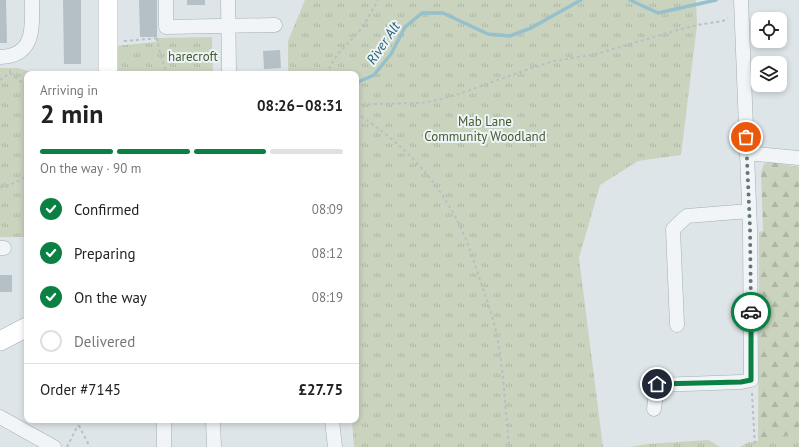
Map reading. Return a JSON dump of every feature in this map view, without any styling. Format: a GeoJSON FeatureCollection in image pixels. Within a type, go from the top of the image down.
{"type":"FeatureCollection","features":[{"type":"Feature","properties":{"kind":"street"},"geometry":{"type":"LineString","coordinates":[[0,57],[10,57],[25,48],[31,35],[32,0]]}},
{"type":"Feature","properties":{"kind":"street"},"geometry":{"type":"LineString","coordinates":[[108,0],[108,71]]}},
{"type":"Feature","properties":{"kind":"street"},"geometry":{"type":"LineString","coordinates":[[166,0],[161,33],[229,27],[276,26]]}},
{"type":"Feature","properties":{"kind":"street"},"geometry":{"type":"LineString","coordinates":[[228,0],[229,70]]}},
{"type":"Feature","properties":{"kind":"street"},"geometry":{"type":"LineString","coordinates":[[654,409],[657,384],[741,382],[751,380],[750,228],[742,6]]}},
{"type":"Feature","properties":{"kind":"street"},"geometry":{"type":"LineString","coordinates":[[747,153],[799,158]]}},
{"type":"Feature","properties":{"kind":"street"},"geometry":{"type":"LineString","coordinates":[[677,325],[673,229],[687,216],[749,211]]}},
{"type":"Feature","properties":{"kind":"street"},"geometry":{"type":"LineString","coordinates":[[3,342],[24,329]]}},
{"type":"Feature","properties":{"kind":"street"},"geometry":{"type":"LineString","coordinates":[[1,416],[54,447]]}},
{"type":"Feature","properties":{"kind":"street"},"geometry":{"type":"LineString","coordinates":[[164,423],[164,447]]}},
{"type":"Feature","properties":{"kind":"street"},"geometry":{"type":"LineString","coordinates":[[213,423],[214,447]]}},
{"type":"Feature","properties":{"kind":"street"},"geometry":{"type":"LineString","coordinates":[[332,423],[335,447]]}},
{"type":"Feature","properties":{"kind":"path"},"geometry":{"type":"LineString","coordinates":[[328,71],[337,55],[362,27],[378,0]]}},
{"type":"Feature","properties":{"kind":"path"},"geometry":{"type":"LineString","coordinates":[[359,106],[420,103],[438,100],[554,61],[596,54],[697,25],[723,21],[742,6]]}},
{"type":"Feature","properties":{"kind":"path"},"geometry":{"type":"LineString","coordinates":[[108,43],[161,33],[160,54],[166,71]]}},
{"type":"Feature","properties":{"kind":"path"},"geometry":{"type":"LineString","coordinates":[[10,73],[24,83]]}},
{"type":"Feature","properties":{"kind":"path"},"geometry":{"type":"LineString","coordinates":[[359,115],[396,142],[411,157],[441,193],[455,216],[473,258],[486,295],[496,332],[509,447]]}},
{"type":"Feature","properties":{"kind":"path"},"geometry":{"type":"LineString","coordinates":[[0,187],[6,187],[24,178]]}},
{"type":"Feature","properties":{"kind":"path"},"geometry":{"type":"LineString","coordinates":[[751,380],[755,447]]}},
{"type":"Feature","properties":{"kind":"path"},"geometry":{"type":"LineString","coordinates":[[67,447],[78,425]]}},
{"type":"Feature","properties":{"kind":"path"},"geometry":{"type":"LineString","coordinates":[[78,425],[90,447]]}},
{"type":"Feature","properties":{"kind":"green space","name":"Mab Lane Community Woodland"},"geometry":{"type":"Polygon","coordinates":[[[305,0],[696,0],[697,25],[681,155],[638,161],[600,185],[579,258],[603,447],[354,447],[352,423],[359,423],[359,71],[288,71],[288,41],[305,0]]]}},
{"type":"Feature","properties":{"kind":"green space","name":"harecroft"},"geometry":{"type":"Polygon","coordinates":[[[212,37],[213,71],[115,71],[115,46],[156,42],[157,38],[212,37]]]}},
{"type":"Feature","properties":{"kind":"green space"},"geometry":{"type":"Polygon","coordinates":[[[0,68],[18,68],[28,71],[24,71],[24,237],[0,237],[0,68]]]}},
{"type":"Feature","properties":{"kind":"green space"},"geometry":{"type":"Polygon","coordinates":[[[770,162],[799,167],[799,447],[740,447],[747,443],[758,441],[759,232],[763,231],[761,172],[764,164],[770,162]]]}},
{"type":"Feature","properties":{"kind":"green space"},"geometry":{"type":"Polygon","coordinates":[[[799,433],[799,447],[740,447],[747,443],[799,433]]]}},
{"type":"Feature","properties":{"kind":"green space"},"geometry":{"type":"Polygon","coordinates":[[[709,440],[720,447],[630,447],[647,444],[709,440]]]}},
{"type":"Feature","properties":{"kind":"building"},"geometry":{"type":"Polygon","coordinates":[[[0,0],[6,0],[7,43],[0,43],[0,0]]]}},
{"type":"Feature","properties":{"kind":"building"},"geometry":{"type":"Polygon","coordinates":[[[63,0],[81,0],[81,64],[64,64],[63,0]]]}},
{"type":"Feature","properties":{"kind":"building"},"geometry":{"type":"Polygon","coordinates":[[[139,0],[157,0],[157,37],[140,37],[139,0]]]}},
{"type":"Feature","properties":{"kind":"building"},"geometry":{"type":"Polygon","coordinates":[[[187,0],[205,0],[205,5],[187,5],[187,0]]]}},
{"type":"Feature","properties":{"kind":"building"},"geometry":{"type":"Polygon","coordinates":[[[280,50],[281,68],[264,69],[263,51],[280,50]]]}},
{"type":"Feature","properties":{"kind":"building"},"geometry":{"type":"Polygon","coordinates":[[[0,275],[12,275],[12,292],[0,292],[0,275]]]}},
{"type":"Feature","properties":{"kind":"waterway","name":"River Alt"},"geometry":{"type":"LineString","coordinates":[[359,82],[374,75],[391,54],[405,27],[422,13],[443,13],[488,34],[510,36],[531,28],[581,0]]}},
{"type":"Feature","properties":{"kind":"waterway","name":"River Alt"},"geometry":{"type":"LineString","coordinates":[[630,0],[658,13],[716,0]]}},
{"type":"Feature","properties":{"kind":"way so far"},"geometry":{"type":"LineString","coordinates":[[746,137],[750,228],[751,312]]}},
{"type":"Feature","properties":{"kind":"route"},"geometry":{"type":"LineString","coordinates":[[657,384],[741,382],[751,380],[751,312]]}}]}
